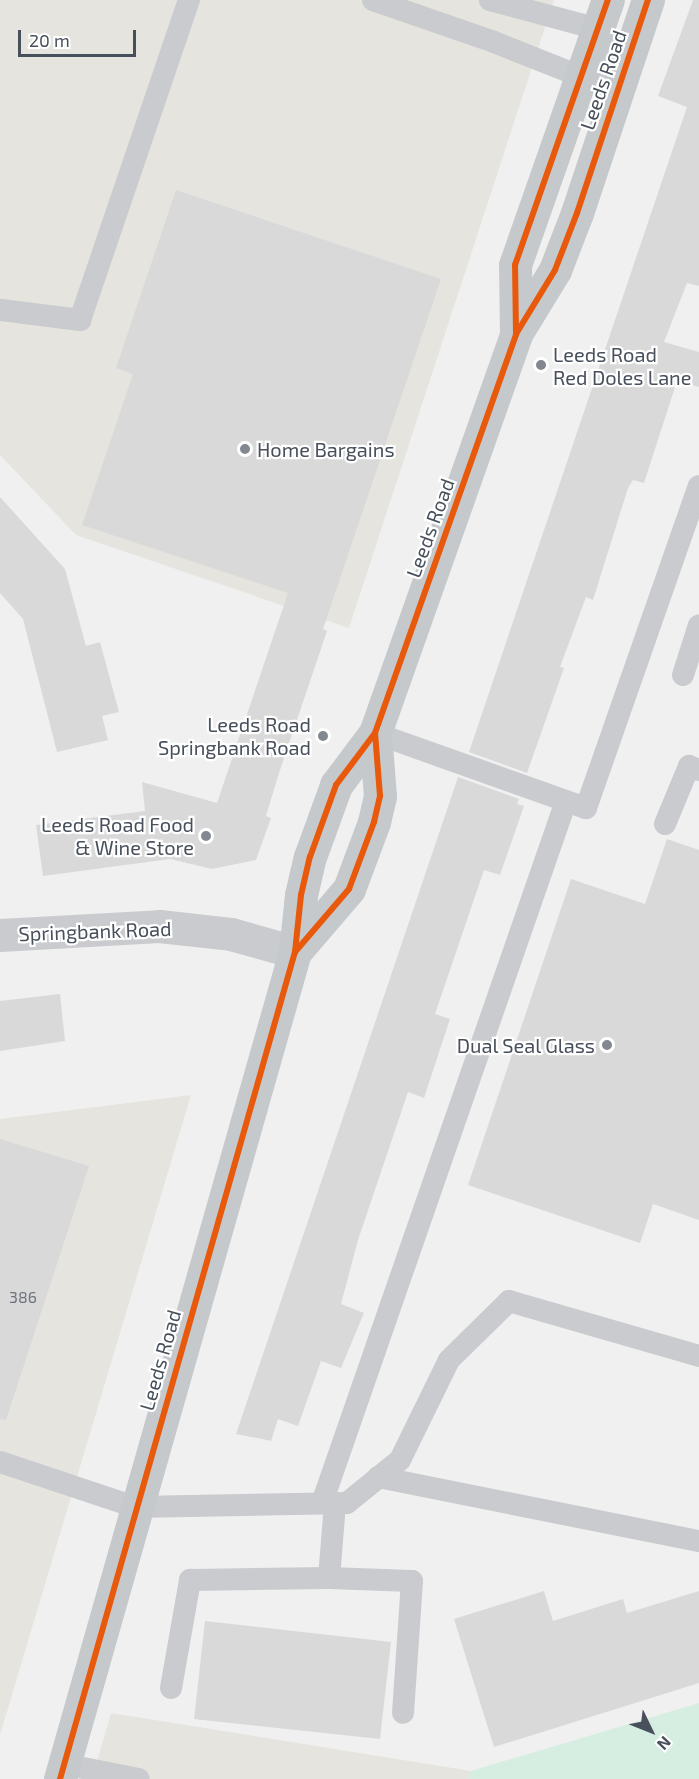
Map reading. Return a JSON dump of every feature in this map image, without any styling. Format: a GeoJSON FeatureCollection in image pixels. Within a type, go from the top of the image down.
{"type":"FeatureCollection","features":[{"type":"Feature","properties":{"kind":"main road","name":"Leeds Road"},"geometry":{"type":"LineString","coordinates":[[61,1772],[135,1506],[295,952],[306,872],[336,785],[375,733],[516,334],[555,270],[648,0]]}},
{"type":"Feature","properties":{"kind":"main road","name":"Leeds Road"},"geometry":{"type":"LineString","coordinates":[[516,334],[515,265],[603,15]]}},
{"type":"Feature","properties":{"kind":"main road","name":"Leeds Road"},"geometry":{"type":"LineString","coordinates":[[295,952],[350,889],[370,833],[380,796],[375,733]]}},
{"type":"Feature","properties":{"kind":"street","name":"Springbank Road"},"geometry":{"type":"LineString","coordinates":[[0,935],[159,926],[231,934],[295,952]]}},
{"type":"Feature","properties":{"kind":"lane"},"geometry":{"type":"LineString","coordinates":[[1,310],[80,321],[189,0]]}},
{"type":"Feature","properties":{"kind":"lane"},"geometry":{"type":"LineString","coordinates":[[373,0],[582,77],[626,60],[603,15],[490,0]]}},
{"type":"Feature","properties":{"kind":"lane"},"geometry":{"type":"LineString","coordinates":[[375,733],[586,808],[699,486]]}},
{"type":"Feature","properties":{"kind":"lane"},"geometry":{"type":"LineString","coordinates":[[683,675],[699,625]]}},
{"type":"Feature","properties":{"kind":"lane"},"geometry":{"type":"LineString","coordinates":[[665,824],[689,766],[699,770]]}},
{"type":"Feature","properties":{"kind":"lane"},"geometry":{"type":"LineString","coordinates":[[329,1578],[328,1503],[566,801]]}},
{"type":"Feature","properties":{"kind":"lane"},"geometry":{"type":"LineString","coordinates":[[0,1462],[135,1506],[347,1503],[400,1460],[449,1360],[509,1301],[699,1356]]}},
{"type":"Feature","properties":{"kind":"lane"},"geometry":{"type":"LineString","coordinates":[[378,1477],[699,1541]]}},
{"type":"Feature","properties":{"kind":"lane"},"geometry":{"type":"LineString","coordinates":[[171,1688],[190,1580],[329,1578],[412,1581],[403,1713]]}},
{"type":"Feature","properties":{"kind":"lane"},"geometry":{"type":"LineString","coordinates":[[61,1772],[134,1779]]}},
{"type":"Feature","properties":{"kind":"shaded area"},"geometry":{"type":"Polygon","coordinates":[[[0,0],[554,0],[349,628],[76,535],[0,455],[0,0]]]}},
{"type":"Feature","properties":{"kind":"shaded area"},"geometry":{"type":"Polygon","coordinates":[[[191,1095],[0,1735],[0,1119],[191,1095]]]}},
{"type":"Feature","properties":{"kind":"shaded area"},"geometry":{"type":"Polygon","coordinates":[[[111,1713],[471,1771],[469,1779],[92,1779],[111,1713]]]}},
{"type":"Feature","properties":{"kind":"green space"},"geometry":{"type":"Polygon","coordinates":[[[699,1703],[699,1779],[469,1779],[471,1771],[699,1703]]]}},
{"type":"Feature","properties":{"kind":"building"},"geometry":{"type":"Polygon","coordinates":[[[693,0],[699,0],[699,286],[687,283],[664,342],[699,352],[699,387],[677,381],[644,483],[633,480],[628,488],[593,600],[586,597],[560,667],[564,668],[527,773],[469,752],[687,107],[658,96],[693,0]]]}},
{"type":"Feature","properties":{"kind":"building","name":"Home Bargains"},"geometry":{"type":"Polygon","coordinates":[[[176,190],[441,279],[323,629],[327,631],[279,773],[266,816],[271,818],[256,860],[212,869],[170,859],[43,876],[36,825],[145,811],[142,782],[217,803],[288,593],[82,525],[133,374],[116,368],[176,190]]]}},
{"type":"Feature","properties":{"kind":"building"},"geometry":{"type":"Polygon","coordinates":[[[0,497],[65,569],[86,646],[100,642],[119,712],[102,716],[108,740],[57,752],[23,619],[0,593],[0,497]]]}},
{"type":"Feature","properties":{"kind":"building"},"geometry":{"type":"Polygon","coordinates":[[[458,777],[519,799],[517,804],[524,806],[500,875],[484,870],[435,1014],[450,1019],[424,1098],[408,1092],[358,1240],[341,1304],[364,1313],[341,1368],[321,1361],[298,1426],[278,1419],[271,1441],[236,1434],[458,777]]]}},
{"type":"Feature","properties":{"kind":"building","name":"Dual Seal Glass"},"geometry":{"type":"Polygon","coordinates":[[[667,839],[699,850],[699,1220],[653,1204],[640,1243],[468,1185],[571,879],[645,904],[667,839]]]}},
{"type":"Feature","properties":{"kind":"building"},"geometry":{"type":"Polygon","coordinates":[[[60,994],[65,1041],[0,1051],[0,1001],[60,994]]]}},
{"type":"Feature","properties":{"kind":"building"},"geometry":{"type":"Polygon","coordinates":[[[0,1139],[89,1166],[6,1420],[0,1419],[0,1139]]]}},
{"type":"Feature","properties":{"kind":"building"},"geometry":{"type":"Polygon","coordinates":[[[544,1591],[553,1621],[623,1599],[627,1613],[699,1591],[699,1683],[494,1747],[454,1619],[544,1591]]]}},
{"type":"Feature","properties":{"kind":"building"},"geometry":{"type":"Polygon","coordinates":[[[205,1621],[391,1642],[380,1739],[194,1719],[205,1621]]]}},
{"type":"Feature","properties":{"kind":"cycle path"},"geometry":{"type":"LineString","coordinates":[[516,334],[515,265],[608,0]]}},
{"type":"Feature","properties":{"kind":"cycle path"},"geometry":{"type":"LineString","coordinates":[[60,1779],[295,952],[301,895],[310,857],[336,785],[375,733],[516,334],[555,270],[577,213],[648,0]]}},
{"type":"Feature","properties":{"kind":"cycle path"},"geometry":{"type":"LineString","coordinates":[[295,952],[349,889],[374,822],[380,796],[375,733]]}},
{"type":"Feature","properties":{"kind":"place","name":"Leeds Road Red Doles Lane"},"geometry":{"type":"Point","coordinates":[541,365]}},
{"type":"Feature","properties":{"kind":"place","name":"Home Bargains"},"geometry":{"type":"Point","coordinates":[245,449]}},
{"type":"Feature","properties":{"kind":"place","name":"Leeds Road Springbank Road"},"geometry":{"type":"Point","coordinates":[323,736]}},
{"type":"Feature","properties":{"kind":"place","name":"Leeds Road Food & Wine Store"},"geometry":{"type":"Point","coordinates":[206,836]}},
{"type":"Feature","properties":{"kind":"place","name":"Dual Seal Glass"},"geometry":{"type":"Point","coordinates":[607,1045]}}]}
